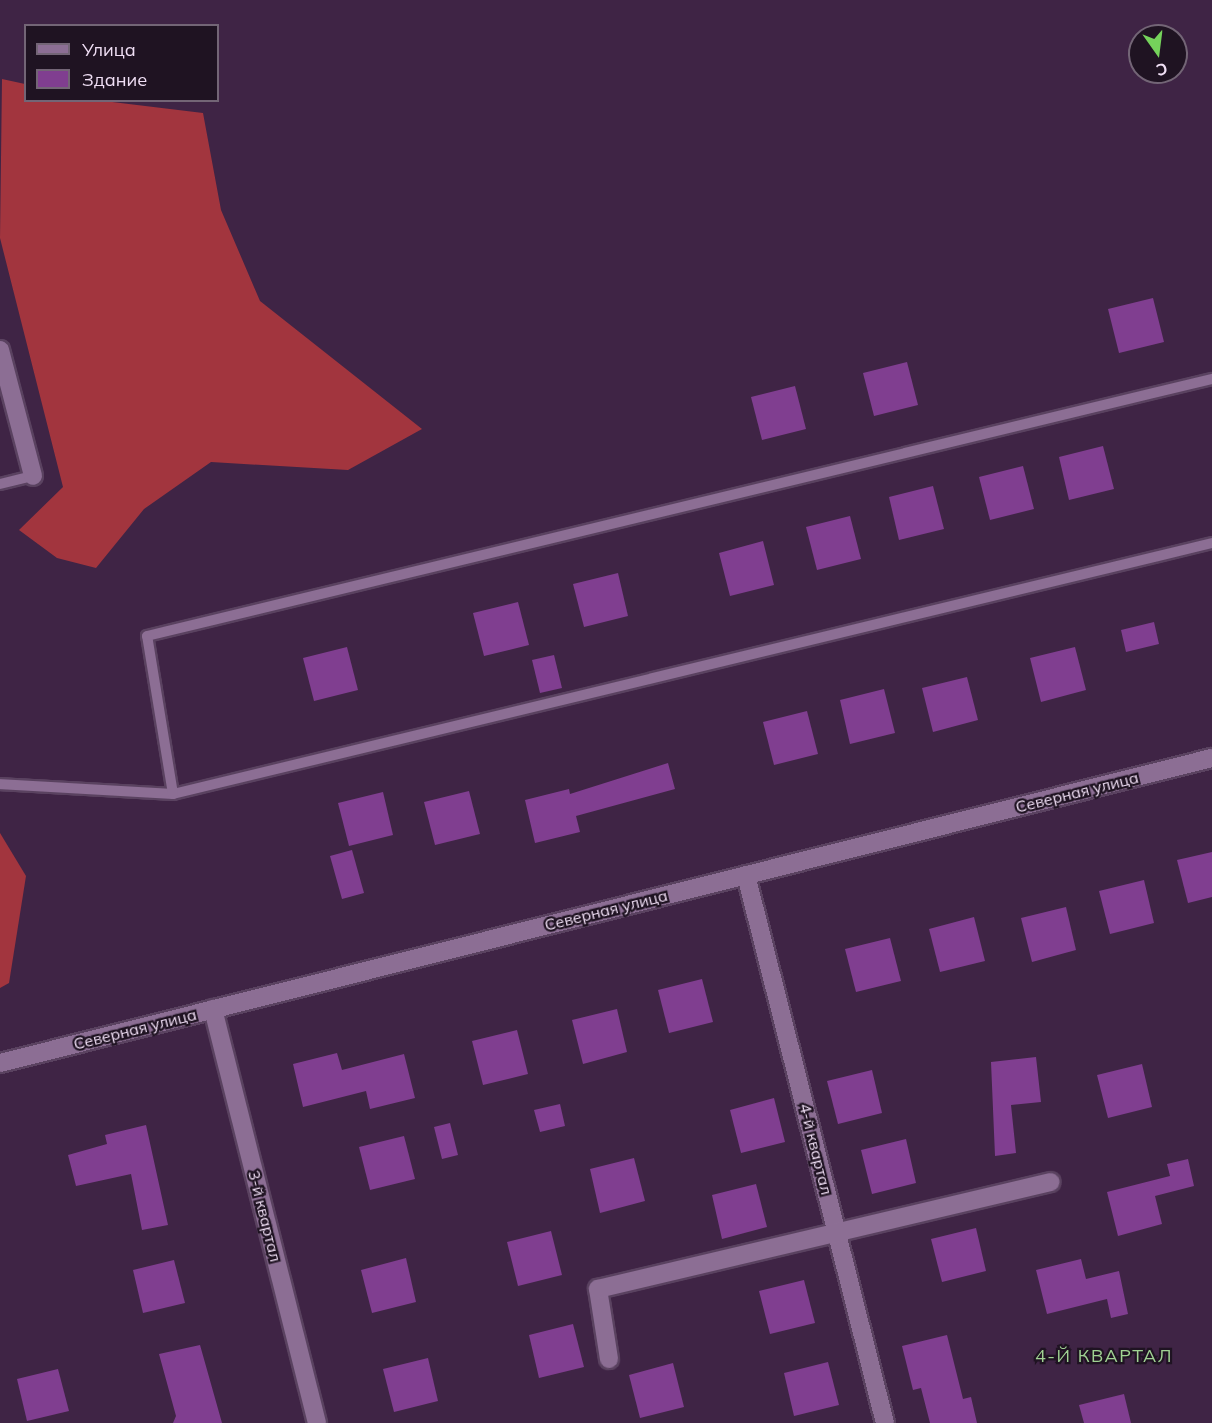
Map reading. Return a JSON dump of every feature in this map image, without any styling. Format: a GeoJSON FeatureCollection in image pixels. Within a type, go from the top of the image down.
{"type":"FeatureCollection","features":[{"type":"Feature","properties":{"kind":"street"},"geometry":{"type":"LineString","coordinates":[[0,350],[33,476]]}},
{"type":"Feature","properties":{"kind":"street","name":"Северная улица"},"geometry":{"type":"LineString","coordinates":[[0,1063],[1212,758]]}},
{"type":"Feature","properties":{"kind":"street","name":"4-й квартал"},"geometry":{"type":"LineString","coordinates":[[746,875],[885,1423]]}},
{"type":"Feature","properties":{"kind":"street","name":"3-й квартал"},"geometry":{"type":"LineString","coordinates":[[213,1009],[317,1423]]}},
{"type":"Feature","properties":{"kind":"street"},"geometry":{"type":"LineString","coordinates":[[609,1359],[598,1289],[838,1236],[1051,1182]]}},
{"type":"Feature","properties":{"kind":"lane"},"geometry":{"type":"LineString","coordinates":[[173,794],[147,636],[1212,379]]}},
{"type":"Feature","properties":{"kind":"lane"},"geometry":{"type":"LineString","coordinates":[[0,484],[33,476]]}},
{"type":"Feature","properties":{"kind":"lane"},"geometry":{"type":"LineString","coordinates":[[0,784],[173,794],[1212,543]]}},
{"type":"Feature","properties":{"kind":"shaded area"},"geometry":{"type":"Polygon","coordinates":[[[2,79],[24,84],[24,102],[112,102],[203,113],[221,210],[260,301],[422,429],[348,470],[211,462],[144,509],[96,568],[57,558],[19,530],[63,487],[0,238],[2,79]]]}},
{"type":"Feature","properties":{"kind":"shaded area"},"geometry":{"type":"Polygon","coordinates":[[[0,833],[26,876],[9,983],[0,988],[0,833]]]}},
{"type":"Feature","properties":{"kind":"building"},"geometry":{"type":"Polygon","coordinates":[[[1153,298],[1164,342],[1119,353],[1108,309],[1153,298]]]}},
{"type":"Feature","properties":{"kind":"building"},"geometry":{"type":"Polygon","coordinates":[[[907,362],[918,405],[874,416],[863,373],[907,362]]]}},
{"type":"Feature","properties":{"kind":"building"},"geometry":{"type":"Polygon","coordinates":[[[795,386],[806,429],[762,440],[751,397],[795,386]]]}},
{"type":"Feature","properties":{"kind":"building"},"geometry":{"type":"Polygon","coordinates":[[[1103,446],[1114,489],[1069,500],[1059,457],[1103,446]]]}},
{"type":"Feature","properties":{"kind":"building"},"geometry":{"type":"Polygon","coordinates":[[[1023,466],[1034,509],[990,520],[979,477],[1023,466]]]}},
{"type":"Feature","properties":{"kind":"building"},"geometry":{"type":"Polygon","coordinates":[[[933,486],[944,529],[899,540],[889,497],[933,486]]]}},
{"type":"Feature","properties":{"kind":"building"},"geometry":{"type":"Polygon","coordinates":[[[850,516],[861,559],[817,570],[806,527],[850,516]]]}},
{"type":"Feature","properties":{"kind":"building"},"geometry":{"type":"Polygon","coordinates":[[[763,541],[774,585],[730,596],[719,553],[763,541]]]}},
{"type":"Feature","properties":{"kind":"building"},"geometry":{"type":"Polygon","coordinates":[[[618,573],[628,616],[584,627],[573,584],[618,573]]]}},
{"type":"Feature","properties":{"kind":"building"},"geometry":{"type":"Polygon","coordinates":[[[518,602],[529,645],[484,656],[473,613],[518,602]]]}},
{"type":"Feature","properties":{"kind":"building"},"geometry":{"type":"Polygon","coordinates":[[[1154,622],[1159,644],[1126,652],[1121,630],[1154,622]]]}},
{"type":"Feature","properties":{"kind":"building"},"geometry":{"type":"Polygon","coordinates":[[[347,647],[358,690],[314,701],[303,658],[347,647]]]}},
{"type":"Feature","properties":{"kind":"building"},"geometry":{"type":"Polygon","coordinates":[[[1075,647],[1086,690],[1041,702],[1030,658],[1075,647]]]}},
{"type":"Feature","properties":{"kind":"building"},"geometry":{"type":"Polygon","coordinates":[[[554,655],[562,688],[540,693],[532,660],[554,655]]]}},
{"type":"Feature","properties":{"kind":"building"},"geometry":{"type":"Polygon","coordinates":[[[967,677],[978,720],[933,732],[922,688],[967,677]]]}},
{"type":"Feature","properties":{"kind":"building"},"geometry":{"type":"Polygon","coordinates":[[[884,689],[895,733],[850,744],[840,700],[884,689]]]}},
{"type":"Feature","properties":{"kind":"building"},"geometry":{"type":"Polygon","coordinates":[[[807,711],[818,754],[774,765],[763,722],[807,711]]]}},
{"type":"Feature","properties":{"kind":"building"},"geometry":{"type":"Polygon","coordinates":[[[668,763],[675,789],[576,816],[580,832],[535,843],[525,800],[569,789],[570,794],[668,763]]]}},
{"type":"Feature","properties":{"kind":"building"},"geometry":{"type":"Polygon","coordinates":[[[469,791],[480,834],[435,845],[424,802],[469,791]]]}},
{"type":"Feature","properties":{"kind":"building"},"geometry":{"type":"Polygon","coordinates":[[[383,792],[393,835],[349,846],[338,803],[383,792]]]}},
{"type":"Feature","properties":{"kind":"building"},"geometry":{"type":"Polygon","coordinates":[[[352,850],[364,893],[342,899],[330,856],[352,850]]]}},
{"type":"Feature","properties":{"kind":"building"},"geometry":{"type":"Polygon","coordinates":[[[1212,852],[1212,897],[1188,903],[1177,860],[1212,852]]]}},
{"type":"Feature","properties":{"kind":"building"},"geometry":{"type":"Polygon","coordinates":[[[1144,880],[1154,923],[1110,934],[1099,891],[1144,880]]]}},
{"type":"Feature","properties":{"kind":"building"},"geometry":{"type":"Polygon","coordinates":[[[1066,907],[1076,950],[1032,962],[1021,918],[1066,907]]]}},
{"type":"Feature","properties":{"kind":"building"},"geometry":{"type":"Polygon","coordinates":[[[974,917],[985,961],[940,972],[929,929],[974,917]]]}},
{"type":"Feature","properties":{"kind":"building"},"geometry":{"type":"Polygon","coordinates":[[[890,938],[901,981],[856,992],[845,949],[890,938]]]}},
{"type":"Feature","properties":{"kind":"building"},"geometry":{"type":"Polygon","coordinates":[[[702,979],[713,1022],[669,1033],[658,990],[702,979]]]}},
{"type":"Feature","properties":{"kind":"building"},"geometry":{"type":"Polygon","coordinates":[[[617,1009],[627,1052],[583,1064],[572,1020],[617,1009]]]}},
{"type":"Feature","properties":{"kind":"building"},"geometry":{"type":"Polygon","coordinates":[[[517,1030],[528,1074],[483,1085],[472,1041],[517,1030]]]}},
{"type":"Feature","properties":{"kind":"building"},"geometry":{"type":"Polygon","coordinates":[[[337,1053],[342,1070],[404,1054],[415,1098],[370,1109],[366,1091],[303,1107],[293,1064],[337,1053]]]}},
{"type":"Feature","properties":{"kind":"building"},"geometry":{"type":"Polygon","coordinates":[[[1036,1057],[1041,1102],[1011,1105],[1016,1153],[995,1156],[991,1062],[1036,1057]]]}},
{"type":"Feature","properties":{"kind":"building"},"geometry":{"type":"Polygon","coordinates":[[[1142,1064],[1152,1107],[1108,1118],[1097,1075],[1142,1064]]]}},
{"type":"Feature","properties":{"kind":"building"},"geometry":{"type":"Polygon","coordinates":[[[872,1070],[882,1113],[838,1124],[827,1081],[872,1070]]]}},
{"type":"Feature","properties":{"kind":"building"},"geometry":{"type":"Polygon","coordinates":[[[774,1098],[785,1142],[741,1153],[730,1110],[774,1098]]]}},
{"type":"Feature","properties":{"kind":"building"},"geometry":{"type":"Polygon","coordinates":[[[560,1104],[565,1126],[540,1132],[534,1110],[560,1104]]]}},
{"type":"Feature","properties":{"kind":"building"},"geometry":{"type":"Polygon","coordinates":[[[450,1123],[458,1155],[442,1159],[434,1127],[450,1123]]]}},
{"type":"Feature","properties":{"kind":"building"},"geometry":{"type":"Polygon","coordinates":[[[146,1125],[168,1225],[142,1230],[131,1174],[76,1186],[68,1155],[107,1144],[105,1135],[146,1125]]]}},
{"type":"Feature","properties":{"kind":"building"},"geometry":{"type":"Polygon","coordinates":[[[404,1136],[415,1179],[370,1190],[359,1147],[404,1136]]]}},
{"type":"Feature","properties":{"kind":"building"},"geometry":{"type":"Polygon","coordinates":[[[906,1139],[916,1183],[872,1194],[861,1150],[906,1139]]]}},
{"type":"Feature","properties":{"kind":"building"},"geometry":{"type":"Polygon","coordinates":[[[634,1158],[645,1201],[600,1213],[590,1169],[634,1158]]]}},
{"type":"Feature","properties":{"kind":"building"},"geometry":{"type":"Polygon","coordinates":[[[1188,1159],[1194,1186],[1155,1196],[1162,1224],[1118,1236],[1107,1192],[1170,1176],[1167,1164],[1188,1159]]]}},
{"type":"Feature","properties":{"kind":"building"},"geometry":{"type":"Polygon","coordinates":[[[756,1184],[767,1227],[722,1239],[712,1195],[756,1184]]]}},
{"type":"Feature","properties":{"kind":"building"},"geometry":{"type":"Polygon","coordinates":[[[976,1228],[986,1271],[942,1282],[931,1239],[976,1228]]]}},
{"type":"Feature","properties":{"kind":"building"},"geometry":{"type":"Polygon","coordinates":[[[551,1231],[562,1275],[518,1286],[507,1242],[551,1231]]]}},
{"type":"Feature","properties":{"kind":"building"},"geometry":{"type":"Polygon","coordinates":[[[406,1258],[416,1302],[372,1313],[361,1270],[406,1258]]]}},
{"type":"Feature","properties":{"kind":"building"},"geometry":{"type":"Polygon","coordinates":[[[1081,1259],[1086,1279],[1119,1271],[1128,1314],[1111,1318],[1107,1299],[1047,1314],[1036,1270],[1081,1259]]]}},
{"type":"Feature","properties":{"kind":"building"},"geometry":{"type":"Polygon","coordinates":[[[174,1260],[185,1303],[143,1313],[133,1270],[174,1260]]]}},
{"type":"Feature","properties":{"kind":"building"},"geometry":{"type":"Polygon","coordinates":[[[804,1280],[815,1323],[770,1334],[759,1291],[804,1280]]]}},
{"type":"Feature","properties":{"kind":"building"},"geometry":{"type":"Polygon","coordinates":[[[573,1324],[584,1367],[539,1378],[529,1335],[573,1324]]]}},
{"type":"Feature","properties":{"kind":"building"},"geometry":{"type":"Polygon","coordinates":[[[947,1335],[963,1399],[971,1397],[977,1423],[930,1423],[921,1388],[913,1390],[902,1346],[947,1335]]]}},
{"type":"Feature","properties":{"kind":"building"},"geometry":{"type":"Polygon","coordinates":[[[200,1345],[222,1423],[173,1423],[176,1416],[159,1354],[200,1345]]]}},
{"type":"Feature","properties":{"kind":"building"},"geometry":{"type":"Polygon","coordinates":[[[428,1358],[438,1401],[394,1412],[383,1369],[428,1358]]]}},
{"type":"Feature","properties":{"kind":"building"},"geometry":{"type":"Polygon","coordinates":[[[828,1362],[839,1405],[794,1416],[784,1373],[828,1362]]]}},
{"type":"Feature","properties":{"kind":"building"},"geometry":{"type":"Polygon","coordinates":[[[673,1363],[684,1407],[640,1418],[629,1375],[673,1363]]]}},
{"type":"Feature","properties":{"kind":"building"},"geometry":{"type":"Polygon","coordinates":[[[58,1369],[69,1411],[27,1421],[17,1379],[58,1369]]]}},
{"type":"Feature","properties":{"kind":"building"},"geometry":{"type":"Polygon","coordinates":[[[1124,1394],[1131,1423],[1084,1423],[1079,1405],[1124,1394]]]}},
{"type":"Feature","properties":{"kind":"district","name":"4-Й КВАРТАЛ"},"geometry":{"type":"Point","coordinates":[1104,1356]}}]}
